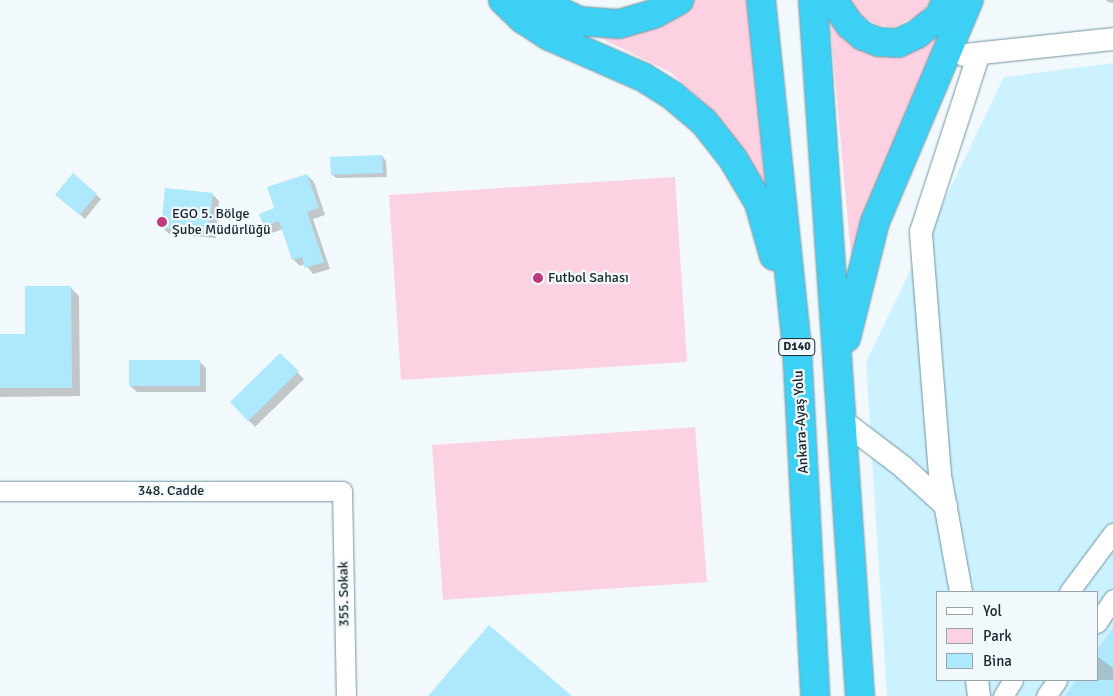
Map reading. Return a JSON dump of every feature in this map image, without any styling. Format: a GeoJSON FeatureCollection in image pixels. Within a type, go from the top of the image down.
{"type":"FeatureCollection","features":[{"type":"Feature","properties":{"kind":"highway"},"geometry":{"type":"LineString","coordinates":[[503,0],[524,20],[549,36],[643,77],[673,96],[704,122],[733,159],[759,203],[797,348]]}},
{"type":"Feature","properties":{"kind":"highway"},"geometry":{"type":"LineString","coordinates":[[536,0],[579,21],[619,24],[654,14],[679,0]]}},
{"type":"Feature","properties":{"kind":"highway","name":"Ankara-Ayaş Yolu"},"geometry":{"type":"LineString","coordinates":[[761,0],[797,348],[815,696]]}},
{"type":"Feature","properties":{"kind":"highway"},"geometry":{"type":"LineString","coordinates":[[813,0],[840,362],[860,696]]}},
{"type":"Feature","properties":{"kind":"highway"},"geometry":{"type":"LineString","coordinates":[[833,0],[850,25],[863,36],[879,42],[898,43],[917,34],[939,17],[947,0]]}},
{"type":"Feature","properties":{"kind":"highway"},"geometry":{"type":"LineString","coordinates":[[840,362],[875,222],[969,0]]}},
{"type":"Feature","properties":{"kind":"street"},"geometry":{"type":"LineString","coordinates":[[945,57],[1113,39]]}},
{"type":"Feature","properties":{"kind":"street"},"geometry":{"type":"LineString","coordinates":[[961,591],[940,475],[921,232],[979,54]]}},
{"type":"Feature","properties":{"kind":"street"},"geometry":{"type":"LineString","coordinates":[[844,422],[904,467],[946,506]]}},
{"type":"Feature","properties":{"kind":"street","name":"348. Cadde"},"geometry":{"type":"LineString","coordinates":[[0,491],[342,491]]}},
{"type":"Feature","properties":{"kind":"street","name":"355. Sokak"},"geometry":{"type":"LineString","coordinates":[[342,491],[346,696]]}},
{"type":"Feature","properties":{"kind":"street"},"geometry":{"type":"LineString","coordinates":[[1070,591],[1113,533]]}},
{"type":"Feature","properties":{"kind":"street"},"geometry":{"type":"LineString","coordinates":[[1098,622],[1113,599]]}},
{"type":"Feature","properties":{"kind":"street"},"geometry":{"type":"LineString","coordinates":[[977,681],[980,696]]}},
{"type":"Feature","properties":{"kind":"street"},"geometry":{"type":"LineString","coordinates":[[1003,696],[1012,681]]}},
{"type":"Feature","properties":{"kind":"street"},"geometry":{"type":"LineString","coordinates":[[1046,696],[1056,681]]}},
{"type":"Feature","properties":{"kind":"shaded area"},"geometry":{"type":"Polygon","coordinates":[[[1113,63],[1113,696],[887,696],[866,362],[1004,77],[1113,63]]]}},
{"type":"Feature","properties":{"kind":"green space"},"geometry":{"type":"Polygon","coordinates":[[[690,0],[748,0],[765,184],[716,114],[670,72],[594,35],[690,0]]]}},
{"type":"Feature","properties":{"kind":"green space"},"geometry":{"type":"Polygon","coordinates":[[[848,0],[931,0],[921,14],[894,27],[878,25],[861,16],[848,0]]]}},
{"type":"Feature","properties":{"kind":"green space"},"geometry":{"type":"Polygon","coordinates":[[[830,22],[846,40],[874,56],[913,49],[932,42],[947,27],[851,256],[830,22]]]}},
{"type":"Feature","properties":{"kind":"green space","name":"Futbol Sahası"},"geometry":{"type":"Polygon","coordinates":[[[675,177],[687,362],[401,380],[389,195],[675,177]]]}},
{"type":"Feature","properties":{"kind":"green space"},"geometry":{"type":"Polygon","coordinates":[[[695,427],[707,582],[443,600],[432,445],[695,427]]]}},
{"type":"Feature","properties":{"kind":"building"},"geometry":{"type":"Polygon","coordinates":[[[382,155],[383,173],[331,175],[330,157],[382,155]]]}},
{"type":"Feature","properties":{"kind":"building"},"geometry":{"type":"Polygon","coordinates":[[[73,173],[97,194],[80,215],[55,195],[73,173]]]}},
{"type":"Feature","properties":{"kind":"building"},"geometry":{"type":"Polygon","coordinates":[[[307,174],[319,208],[307,212],[324,262],[305,268],[302,257],[292,260],[279,221],[264,227],[259,214],[274,208],[267,187],[307,174]]]}},
{"type":"Feature","properties":{"kind":"building"},"geometry":{"type":"Polygon","coordinates":[[[165,188],[213,193],[209,232],[161,228],[165,188]]]}},
{"type":"Feature","properties":{"kind":"building"},"geometry":{"type":"Polygon","coordinates":[[[25,286],[71,286],[72,388],[0,388],[0,334],[25,334],[25,286]]]}},
{"type":"Feature","properties":{"kind":"building"},"geometry":{"type":"Polygon","coordinates":[[[280,353],[299,371],[248,421],[230,402],[280,353]]]}},
{"type":"Feature","properties":{"kind":"building"},"geometry":{"type":"Polygon","coordinates":[[[129,360],[200,360],[200,386],[129,386],[129,360]]]}},
{"type":"Feature","properties":{"kind":"building"},"geometry":{"type":"Polygon","coordinates":[[[489,625],[572,696],[428,696],[489,625]]]}},
{"type":"Feature","properties":{"kind":"building"},"geometry":{"type":"Polygon","coordinates":[[[1113,628],[1113,668],[1098,657],[1098,649],[1113,628]]]}},
{"type":"Feature","properties":{"kind":"building"},"geometry":{"type":"Polygon","coordinates":[[[1113,680],[1113,696],[1065,696],[1075,681],[1113,680]]]}},
{"type":"Feature","properties":{"kind":"place","name":"EGO 5. Bölge Şube Müdürlüğü"},"geometry":{"type":"Point","coordinates":[162,222]}},
{"type":"Feature","properties":{"kind":"place","name":"Futbol Sahası"},"geometry":{"type":"Point","coordinates":[538,278]}}]}
